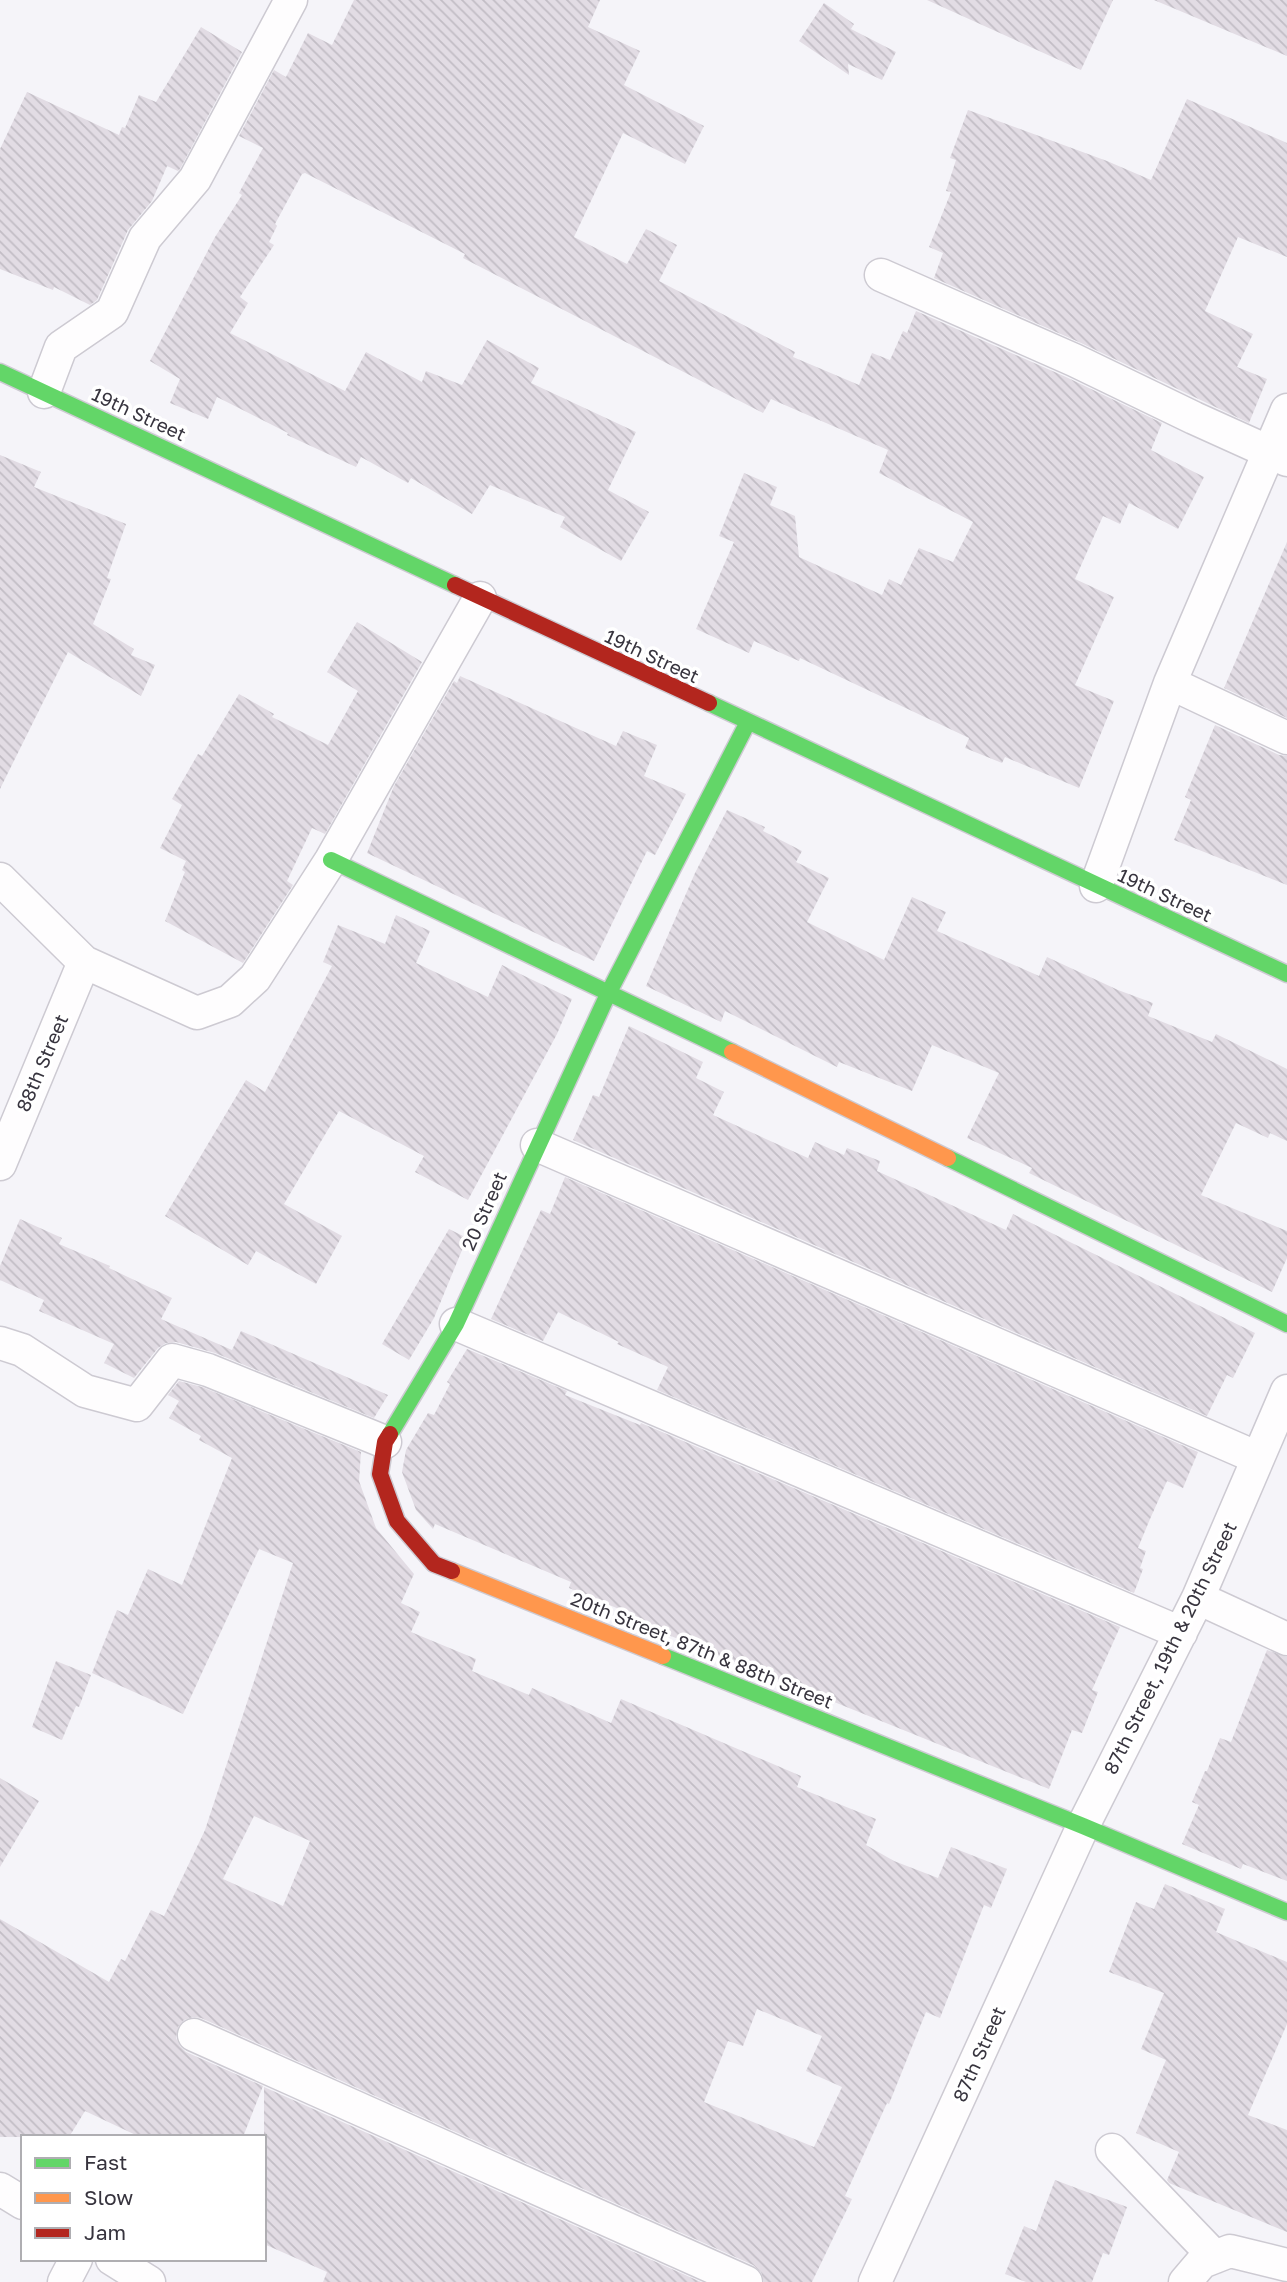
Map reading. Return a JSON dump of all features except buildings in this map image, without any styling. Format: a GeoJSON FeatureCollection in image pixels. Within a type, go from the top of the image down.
{"type":"FeatureCollection","features":[{"type":"Feature","properties":{"kind":"street"},"geometry":{"type":"LineString","coordinates":[[44,392],[61,347],[112,312],[145,238],[195,179],[291,0]]}},
{"type":"Feature","properties":{"kind":"street"},"geometry":{"type":"LineString","coordinates":[[881,275],[1074,359],[1278,456]]}},
{"type":"Feature","properties":{"kind":"street","name":"19th Street"},"geometry":{"type":"LineString","coordinates":[[0,372],[747,724],[1287,974]]}},
{"type":"Feature","properties":{"kind":"street"},"geometry":{"type":"LineString","coordinates":[[1096,886],[1170,683],[1278,456],[1287,410]]}},
{"type":"Feature","properties":{"kind":"street"},"geometry":{"type":"LineString","coordinates":[[0,879],[84,962],[197,1013],[230,1001],[255,978],[331,860],[480,598]]}},
{"type":"Feature","properties":{"kind":"street"},"geometry":{"type":"LineString","coordinates":[[1170,683],[1287,738]]}},
{"type":"Feature","properties":{"kind":"street","name":"20 Street"},"geometry":{"type":"LineString","coordinates":[[385,1442],[456,1324],[610,992],[747,724]]}},
{"type":"Feature","properties":{"kind":"street"},"geometry":{"type":"LineString","coordinates":[[331,860],[610,992],[1287,1324]]}},
{"type":"Feature","properties":{"kind":"street","name":"88th Street"},"geometry":{"type":"LineString","coordinates":[[0,1164],[84,962]]}},
{"type":"Feature","properties":{"kind":"street"},"geometry":{"type":"LineString","coordinates":[[537,1145],[1258,1458]]}},
{"type":"Feature","properties":{"kind":"street"},"geometry":{"type":"LineString","coordinates":[[456,1324],[1181,1633]]}},
{"type":"Feature","properties":{"kind":"street"},"geometry":{"type":"LineString","coordinates":[[0,1343],[22,1350],[85,1391],[137,1405],[173,1360],[208,1370],[385,1442]]}},
{"type":"Feature","properties":{"kind":"street","name":"87th Street, 19th & 20th Street"},"geometry":{"type":"LineString","coordinates":[[1083,1826],[1198,1598],[1287,1391]]}},
{"type":"Feature","properties":{"kind":"street","name":"20th Street, 87th & 88th Street"},"geometry":{"type":"LineString","coordinates":[[385,1442],[380,1474],[397,1521],[434,1564],[1083,1826],[1287,1912]]}},
{"type":"Feature","properties":{"kind":"street"},"geometry":{"type":"LineString","coordinates":[[1198,1598],[1287,1639]]}},
{"type":"Feature","properties":{"kind":"street","name":"87th Street"},"geometry":{"type":"LineString","coordinates":[[875,2282],[1083,1826]]}},
{"type":"Feature","properties":{"kind":"street"},"geometry":{"type":"LineString","coordinates":[[194,2035],[746,2282]]}},
{"type":"Feature","properties":{"kind":"street"},"geometry":{"type":"LineString","coordinates":[[1112,2150],[1215,2257]]}},
{"type":"Feature","properties":{"kind":"street"},"geometry":{"type":"LineString","coordinates":[[0,2189],[21,2202]]}},
{"type":"Feature","properties":{"kind":"street"},"geometry":{"type":"LineString","coordinates":[[1185,2282],[1202,2262],[1230,2251],[1287,2264]]}},
{"type":"Feature","properties":{"kind":"street"},"geometry":{"type":"LineString","coordinates":[[64,2282],[75,2261]]}},
{"type":"Feature","properties":{"kind":"street"},"geometry":{"type":"LineString","coordinates":[[115,2261],[149,2282]]}},
{"type":"Feature","properties":{"kind":"traffic: fast"},"geometry":{"type":"LineString","coordinates":[[0,372],[455,585]]}},
{"type":"Feature","properties":{"kind":"traffic: fast"},"geometry":{"type":"LineString","coordinates":[[709,703],[1287,974]]}},
{"type":"Feature","properties":{"kind":"traffic: fast"},"geometry":{"type":"LineString","coordinates":[[390,1434],[456,1324],[609,992],[747,724]]}},
{"type":"Feature","properties":{"kind":"traffic: fast"},"geometry":{"type":"LineString","coordinates":[[331,860],[732,1052]]}},
{"type":"Feature","properties":{"kind":"traffic: fast"},"geometry":{"type":"LineString","coordinates":[[948,1158],[1287,1324]]}},
{"type":"Feature","properties":{"kind":"traffic: fast"},"geometry":{"type":"LineString","coordinates":[[663,1656],[1083,1826],[1287,1912]]}},
{"type":"Feature","properties":{"kind":"traffic: slow"},"geometry":{"type":"LineString","coordinates":[[732,1052],[948,1158]]}},
{"type":"Feature","properties":{"kind":"traffic: slow"},"geometry":{"type":"LineString","coordinates":[[452,1571],[663,1656]]}},
{"type":"Feature","properties":{"kind":"traffic: jam"},"geometry":{"type":"LineString","coordinates":[[455,585],[709,703]]}},
{"type":"Feature","properties":{"kind":"traffic: jam"},"geometry":{"type":"LineString","coordinates":[[390,1434],[385,1442],[380,1474],[397,1521],[434,1564],[452,1571]]}}]}
